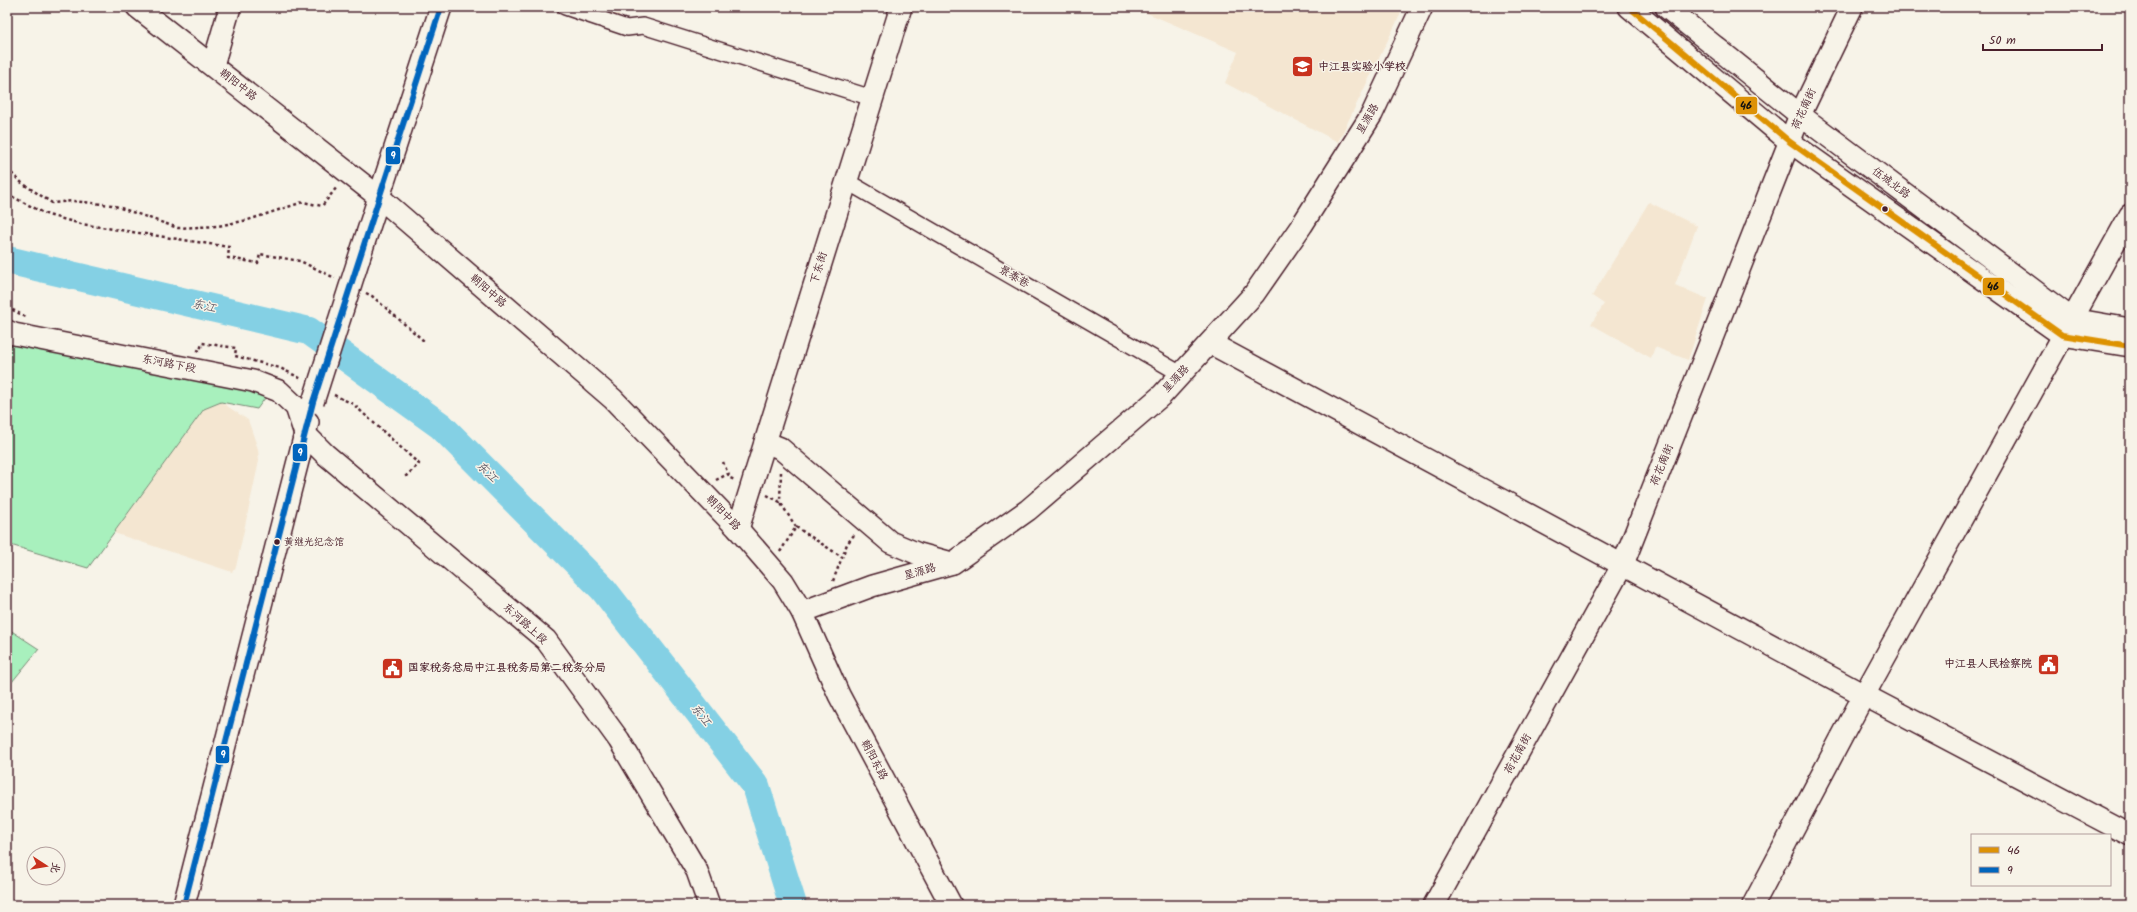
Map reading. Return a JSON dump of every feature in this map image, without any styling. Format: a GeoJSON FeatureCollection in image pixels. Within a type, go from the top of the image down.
{"type":"FeatureCollection","features":[{"type":"Feature","properties":{"kind":"street","name":"朝阳中路"},"geometry":{"type":"LineString","coordinates":[[137,7],[213,65],[379,197],[613,400],[738,528],[783,581],[802,612]]}},
{"type":"Feature","properties":{"kind":"street"},"geometry":{"type":"LineString","coordinates":[[213,65],[230,7]]}},
{"type":"Feature","properties":{"kind":"street"},"geometry":{"type":"LineString","coordinates":[[184,905],[313,402],[441,7]]}},
{"type":"Feature","properties":{"kind":"street"},"geometry":{"type":"LineString","coordinates":[[565,7],[627,28],[643,26],[872,98]]}},
{"type":"Feature","properties":{"kind":"street","name":"下东街"},"geometry":{"type":"LineString","coordinates":[[738,528],[901,7]]}},
{"type":"Feature","properties":{"kind":"street","name":"星源路"},"geometry":{"type":"LineString","coordinates":[[802,612],[872,586],[953,563],[1028,510],[1162,394],[1254,294],[1302,225],[1372,114],[1422,7]]}},
{"type":"Feature","properties":{"kind":"street","name":"伍城北路"},"geometry":{"type":"LineString","coordinates":[[1629,7],[1790,142],[2067,327],[2130,346]]}},
{"type":"Feature","properties":{"kind":"street","name":"伍城北路"},"geometry":{"type":"LineString","coordinates":[[1666,7],[2067,327],[2130,329]]}},
{"type":"Feature","properties":{"kind":"street","name":"荷花南街"},"geometry":{"type":"LineString","coordinates":[[1434,905],[1623,564],[1800,115],[1852,7]]}},
{"type":"Feature","properties":{"kind":"street","name":"景泰巷"},"geometry":{"type":"LineString","coordinates":[[846,181],[1181,374]]}},
{"type":"Feature","properties":{"kind":"street"},"geometry":{"type":"LineString","coordinates":[[1753,905],[1864,695],[2130,215]]}},
{"type":"Feature","properties":{"kind":"street","name":"东河路下段"},"geometry":{"type":"LineString","coordinates":[[7,331],[14,334],[253,381],[279,391],[296,407],[305,434]]}},
{"type":"Feature","properties":{"kind":"street"},"geometry":{"type":"LineString","coordinates":[[1210,343],[1864,695],[2130,835]]}},
{"type":"Feature","properties":{"kind":"street","name":"东河路上段"},"geometry":{"type":"LineString","coordinates":[[305,434],[325,454],[546,640],[619,740],[697,871],[709,905]]}},
{"type":"Feature","properties":{"kind":"street"},"geometry":{"type":"LineString","coordinates":[[765,442],[780,448],[890,542],[916,553],[953,563]]}},
{"type":"Feature","properties":{"kind":"street","name":"朝阳东路"},"geometry":{"type":"LineString","coordinates":[[802,612],[839,695],[951,905]]}},
{"type":"Feature","properties":{"kind":"path"},"geometry":{"type":"LineString","coordinates":[[7,169],[22,183],[52,203],[73,201],[112,206],[178,228],[218,226],[248,220],[303,202],[322,206],[350,174]]}},
{"type":"Feature","properties":{"kind":"path"},"geometry":{"type":"LineString","coordinates":[[7,194],[48,215],[80,224],[228,248],[228,258],[258,263],[260,254],[300,261],[339,280]]}},
{"type":"Feature","properties":{"kind":"path"},"geometry":{"type":"LineString","coordinates":[[359,290],[372,296],[424,341]]}},
{"type":"Feature","properties":{"kind":"path"},"geometry":{"type":"LineString","coordinates":[[723,462],[730,478],[739,482]]}},
{"type":"Feature","properties":{"kind":"path"},"geometry":{"type":"LineString","coordinates":[[780,502],[781,472]]}},
{"type":"Feature","properties":{"kind":"path"},"geometry":{"type":"LineString","coordinates":[[713,482],[728,474]]}},
{"type":"Feature","properties":{"kind":"path"},"geometry":{"type":"LineString","coordinates":[[761,492],[780,502],[796,527],[842,557]]}},
{"type":"Feature","properties":{"kind":"path"},"geometry":{"type":"LineString","coordinates":[[775,557],[784,547],[796,527]]}},
{"type":"Feature","properties":{"kind":"path"},"geometry":{"type":"LineString","coordinates":[[833,582],[847,544],[857,532]]}},
{"type":"Feature","properties":{"kind":"shaded area"},"geometry":{"type":"Polygon","coordinates":[[[584,7],[622,7],[618,19],[584,7]]]}},
{"type":"Feature","properties":{"kind":"shaded area","name":"中江县实验小学校"},"geometry":{"type":"Polygon","coordinates":[[[1133,7],[1404,7],[1338,142],[1225,83],[1238,52],[1133,7]]]}},
{"type":"Feature","properties":{"kind":"shaded area"},"geometry":{"type":"Polygon","coordinates":[[[1649,202],[1697,226],[1675,285],[1708,299],[1688,360],[1655,347],[1651,358],[1591,324],[1604,304],[1592,296],[1649,202]]]}},
{"type":"Feature","properties":{"kind":"shaded area"},"geometry":{"type":"Polygon","coordinates":[[[221,402],[248,420],[258,449],[259,461],[236,567],[232,572],[114,533],[204,409],[221,402]]]}},
{"type":"Feature","properties":{"kind":"green space"},"geometry":{"type":"Polygon","coordinates":[[[7,340],[268,394],[257,409],[221,402],[204,409],[88,568],[7,544],[7,340]]]}},
{"type":"Feature","properties":{"kind":"green space"},"geometry":{"type":"Polygon","coordinates":[[[7,628],[39,649],[7,688],[7,628]]]}},
{"type":"Feature","properties":{"kind":"waterway","name":"东江"},"geometry":{"type":"LineString","coordinates":[[7,260],[309,331],[441,426],[603,589],[756,786],[793,905]]}},
{"type":"Feature","properties":{"kind":"transit line","name":"9"},"geometry":{"type":"LineString","coordinates":[[184,905],[313,402],[441,7]]}},
{"type":"Feature","properties":{"kind":"transit line","name":"46"},"geometry":{"type":"LineString","coordinates":[[1629,7],[1790,142],[2062,335],[2130,346]]}},
{"type":"Feature","properties":{"kind":"place","name":"中江县实验小学校"},"geometry":{"type":"Point","coordinates":[1303,67]}},
{"type":"Feature","properties":{"kind":"place","name":"黄继光纪念馆"},"geometry":{"type":"Point","coordinates":[277,542]}},
{"type":"Feature","properties":{"kind":"place","name":"中江县人民检察院"},"geometry":{"type":"Point","coordinates":[2048,664]}},
{"type":"Feature","properties":{"kind":"place","name":"国家税务总局中江县税务局第二税务分局"},"geometry":{"type":"Point","coordinates":[392,668]}}]}
